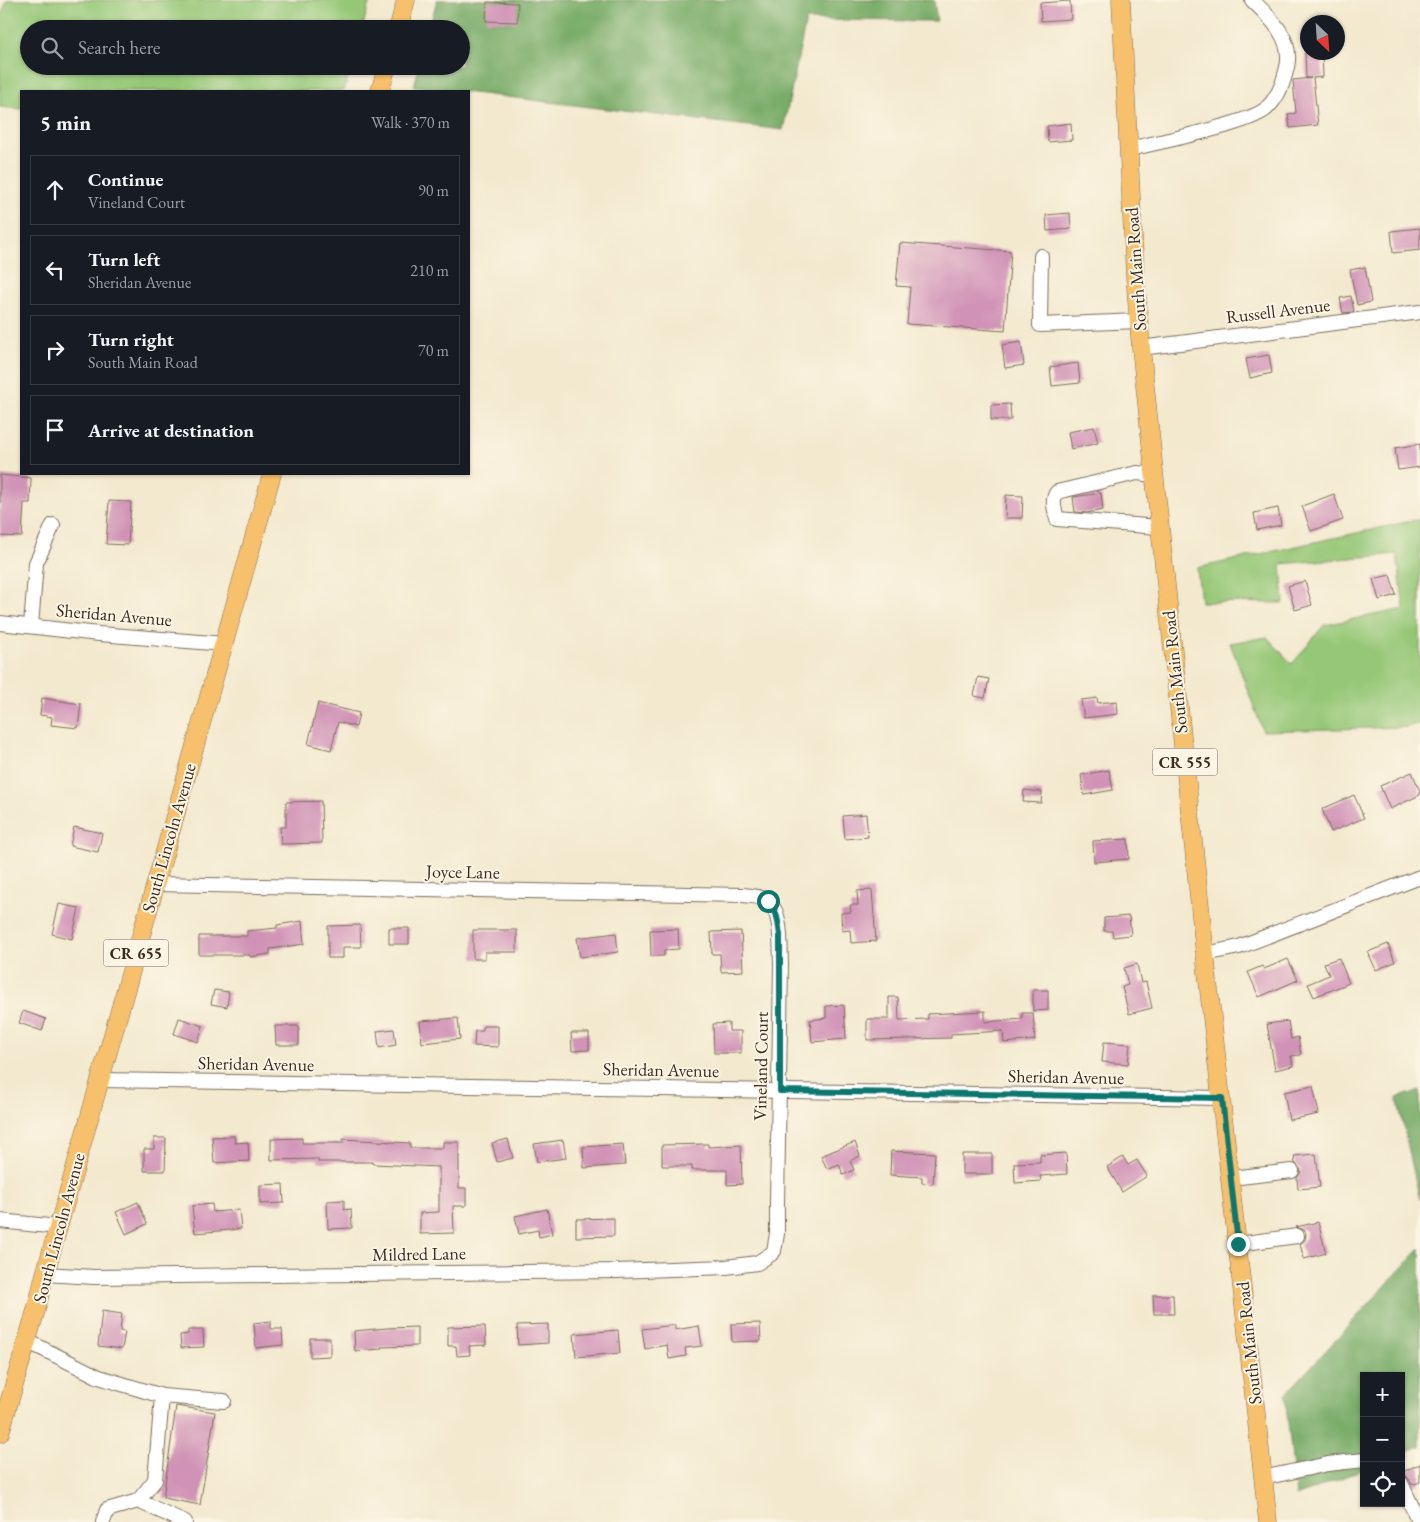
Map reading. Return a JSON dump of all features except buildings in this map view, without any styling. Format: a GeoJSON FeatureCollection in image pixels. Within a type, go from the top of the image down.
{"type":"FeatureCollection","features":[{"type":"Feature","properties":{"kind":"main road"},"geometry":{"type":"LineString","coordinates":[[400,20],[406,0]]}},
{"type":"Feature","properties":{"kind":"main road","name":"South Main Road"},"geometry":{"type":"LineString","coordinates":[[1121,0],[1135,276],[1141,348],[1205,954],[1268,1522]]}},
{"type":"Feature","properties":{"kind":"main road"},"geometry":{"type":"LineString","coordinates":[[380,90],[385,75]]}},
{"type":"Feature","properties":{"kind":"main road","name":"South Lincoln Avenue"},"geometry":{"type":"LineString","coordinates":[[0,1433],[272,475]]}},
{"type":"Feature","properties":{"kind":"street"},"geometry":{"type":"LineString","coordinates":[[1129,149],[1228,124],[1253,116],[1266,109],[1282,87],[1288,60],[1286,44],[1275,24],[1252,0]]}},
{"type":"Feature","properties":{"kind":"street"},"geometry":{"type":"LineString","coordinates":[[1041,256],[1040,325],[1139,321]]}},
{"type":"Feature","properties":{"kind":"street","name":"Russell Avenue"},"geometry":{"type":"LineString","coordinates":[[1141,348],[1420,312]]}},
{"type":"Feature","properties":{"kind":"street"},"geometry":{"type":"LineString","coordinates":[[1154,475],[1137,473],[1057,492],[1054,496],[1054,508],[1057,519],[1159,527]]}},
{"type":"Feature","properties":{"kind":"street"},"geometry":{"type":"LineString","coordinates":[[31,626],[36,562],[53,525]]}},
{"type":"Feature","properties":{"kind":"street","name":"Sheridan Avenue"},"geometry":{"type":"LineString","coordinates":[[0,623],[99,634],[225,644]]}},
{"type":"Feature","properties":{"kind":"street"},"geometry":{"type":"LineString","coordinates":[[1205,954],[1239,947],[1420,877]]}},
{"type":"Feature","properties":{"kind":"street","name":"Joyce Lane"},"geometry":{"type":"LineString","coordinates":[[155,884],[743,895],[757,896],[768,901]]}},
{"type":"Feature","properties":{"kind":"street","name":"Vineland Court"},"geometry":{"type":"LineString","coordinates":[[768,901],[774,906],[777,914],[780,935],[780,1091],[776,1234]]}},
{"type":"Feature","properties":{"kind":"street","name":"Sheridan Avenue"},"geometry":{"type":"LineString","coordinates":[[100,1080],[1222,1098]]}},
{"type":"Feature","properties":{"kind":"street"},"geometry":{"type":"LineString","coordinates":[[1231,1178],[1292,1171]]}},
{"type":"Feature","properties":{"kind":"street"},"geometry":{"type":"LineString","coordinates":[[0,1221],[58,1227]]}},
{"type":"Feature","properties":{"kind":"street","name":"Mildred Lane"},"geometry":{"type":"LineString","coordinates":[[45,1274],[94,1277],[616,1271],[726,1267],[763,1260],[774,1251],[776,1234]]}},
{"type":"Feature","properties":{"kind":"street"},"geometry":{"type":"LineString","coordinates":[[1238,1244],[1297,1236]]}},
{"type":"Feature","properties":{"kind":"street"},"geometry":{"type":"LineString","coordinates":[[27,1341],[99,1377],[162,1396],[224,1401]]}},
{"type":"Feature","properties":{"kind":"street"},"geometry":{"type":"LineString","coordinates":[[103,1522],[106,1510],[138,1501],[155,1480],[162,1396]]}},
{"type":"Feature","properties":{"kind":"street"},"geometry":{"type":"LineString","coordinates":[[1263,1478],[1328,1464],[1360,1460]]}},
{"type":"Feature","properties":{"kind":"street"},"geometry":{"type":"LineString","coordinates":[[1405,1492],[1419,1522]]}},
{"type":"Feature","properties":{"kind":"street"},"geometry":{"type":"LineString","coordinates":[[138,1501],[185,1522]]}},
{"type":"Feature","properties":{"kind":"green space"},"geometry":{"type":"Polygon","coordinates":[[[7,0],[370,0],[364,20],[20,20],[20,75],[348,75],[344,90],[20,90],[20,109],[0,107],[0,19],[7,0]]]}},
{"type":"Feature","properties":{"kind":"green space"},"geometry":{"type":"Polygon","coordinates":[[[437,0],[934,0],[937,21],[806,20],[783,130],[470,93],[470,90],[448,90],[414,86],[417,75],[470,75],[470,20],[431,20],[437,0]]]}},
{"type":"Feature","properties":{"kind":"green space"},"geometry":{"type":"Polygon","coordinates":[[[1420,519],[1420,723],[1407,727],[1263,731],[1230,643],[1267,637],[1292,664],[1324,625],[1404,609],[1397,554],[1281,564],[1284,603],[1201,602],[1197,568],[1420,519]]]}},
{"type":"Feature","properties":{"kind":"green space"},"geometry":{"type":"Polygon","coordinates":[[[1420,1090],[1420,1200],[1397,1098],[1420,1090]]]}},
{"type":"Feature","properties":{"kind":"green space"},"geometry":{"type":"Polygon","coordinates":[[[1420,1248],[1420,1447],[1405,1453],[1405,1372],[1360,1372],[1360,1471],[1296,1496],[1285,1395],[1420,1248]]]}},
{"type":"Feature","properties":{"kind":"route"},"geometry":{"type":"LineString","coordinates":[[768,901],[774,906],[777,914],[780,935],[780,1091],[1222,1098],[1238,1244]]}}]}
